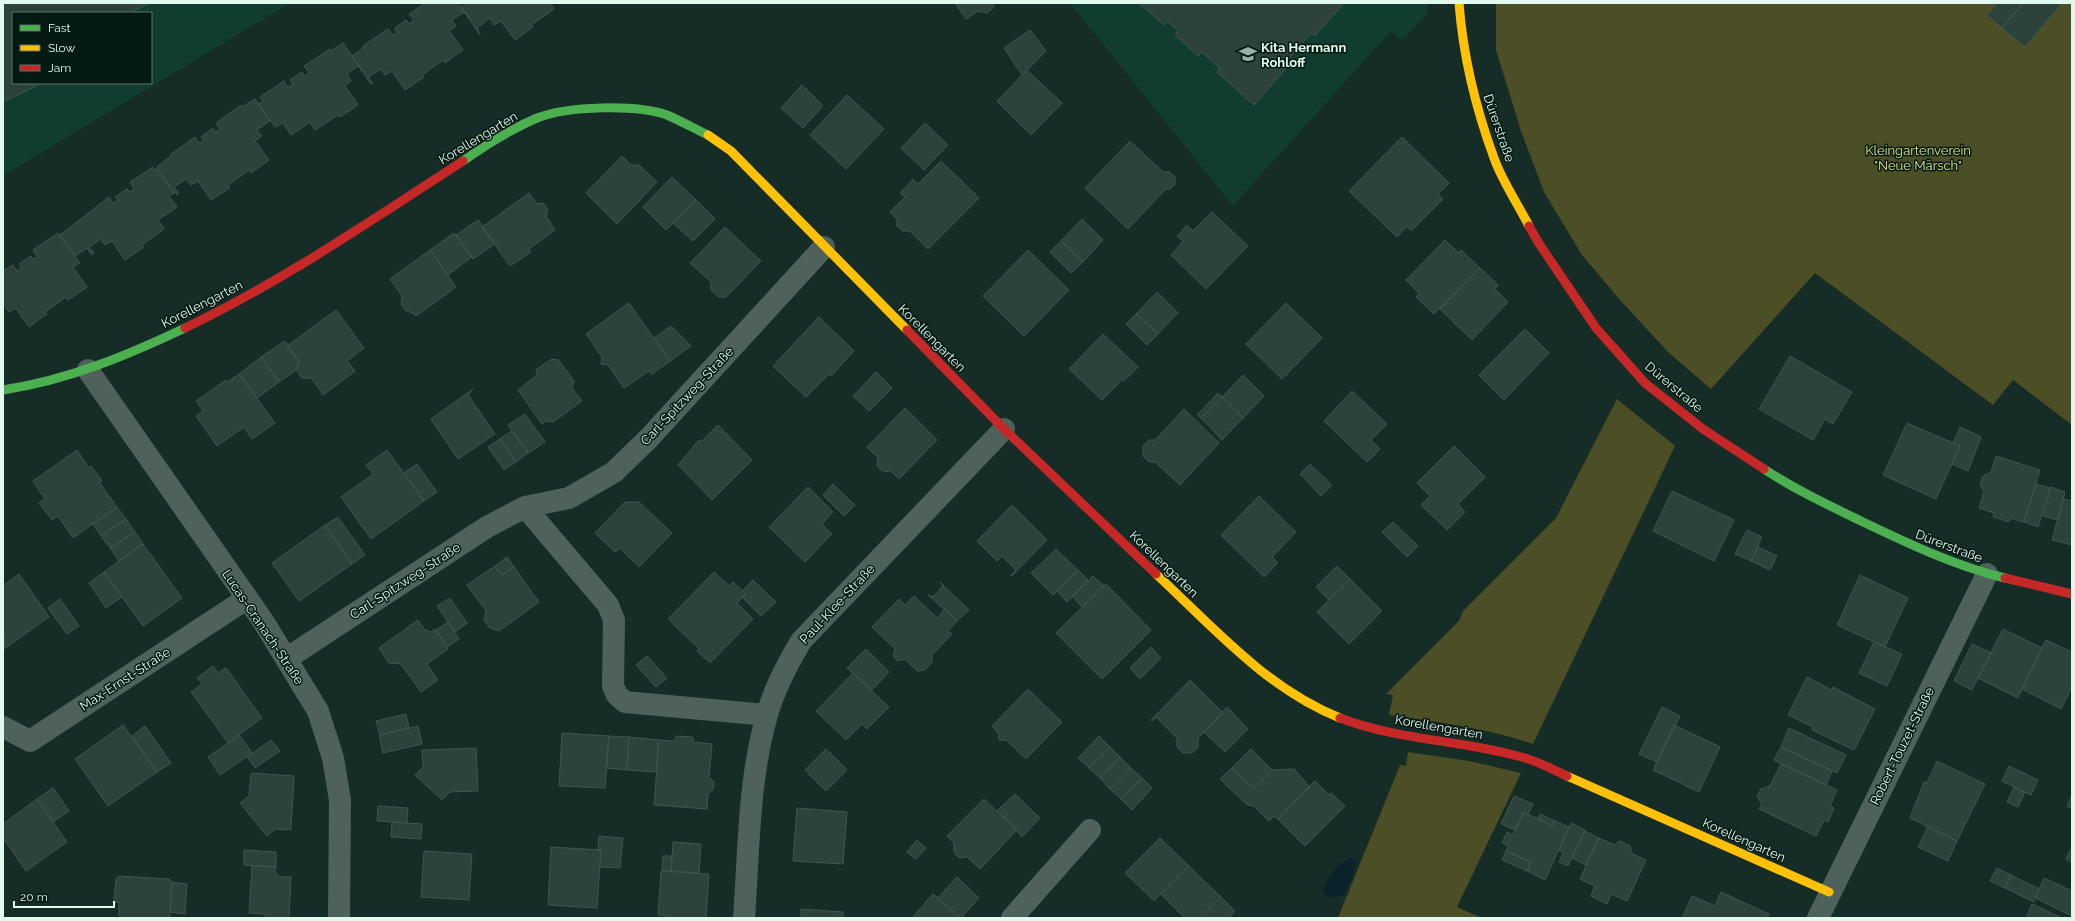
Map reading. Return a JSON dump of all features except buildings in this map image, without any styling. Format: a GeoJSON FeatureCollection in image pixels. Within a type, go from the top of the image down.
{"type":"FeatureCollection","features":[{"type":"Feature","properties":{"kind":"street","name":"Dürerstraße"},"geometry":{"type":"LineString","coordinates":[[1459,3],[1461,30],[1472,85],[1494,159],[1538,242],[1556,269],[1596,328],[1645,383],[1703,428],[1779,479],[1910,545],[1987,574],[2072,594]]}},
{"type":"Feature","properties":{"kind":"street","name":"Korellengarten"},"geometry":{"type":"LineString","coordinates":[[3,390],[37,385],[88,370],[128,355],[214,314],[316,257],[494,140],[538,118],[577,110],[622,107],[666,115],[710,136],[731,151],[1004,429],[1232,646],[1272,680],[1316,709],[1349,721],[1408,737],[1492,750],[1529,759],[1829,892]]}},
{"type":"Feature","properties":{"kind":"street","name":"Carl-Spitzweg-Straße"},"geometry":{"type":"LineString","coordinates":[[286,659],[487,527],[525,507],[569,498],[614,472],[650,438],[824,247]]}},
{"type":"Feature","properties":{"kind":"street","name":"Lucas-Cranach-Straße"},"geometry":{"type":"LineString","coordinates":[[88,370],[246,599],[263,621],[318,711],[333,758],[340,800],[339,918]]}},
{"type":"Feature","properties":{"kind":"street","name":"Paul-Klee-Straße"},"geometry":{"type":"LineString","coordinates":[[744,918],[752,796],[767,715],[781,677],[801,641],[1004,429]]}},
{"type":"Feature","properties":{"kind":"street"},"geometry":{"type":"LineString","coordinates":[[525,507],[608,605],[614,620],[613,686],[617,696],[625,702],[767,715]]}},
{"type":"Feature","properties":{"kind":"street","name":"Robert-Touzet-Straße"},"geometry":{"type":"LineString","coordinates":[[1819,918],[1829,892],[1987,574]]}},
{"type":"Feature","properties":{"kind":"street","name":"Max-Ernst-Straße"},"geometry":{"type":"LineString","coordinates":[[3,727],[30,742],[246,599]]}},
{"type":"Feature","properties":{"kind":"street"},"geometry":{"type":"LineString","coordinates":[[1012,918],[1090,830]]}},
{"type":"Feature","properties":{"kind":"shaded area"},"geometry":{"type":"Polygon","coordinates":[[[3,3],[290,3],[3,176],[3,3]]]}},
{"type":"Feature","properties":{"kind":"shaded area"},"geometry":{"type":"Polygon","coordinates":[[[1070,3],[1427,3],[1427,14],[1402,40],[1391,31],[1233,206],[1070,3]]]}},
{"type":"Feature","properties":{"kind":"green space","name":"Kleingartenverein \"Neue Märsch\""},"geometry":{"type":"Polygon","coordinates":[[[1496,3],[2072,3],[2072,425],[2013,380],[1993,405],[1815,273],[1711,389],[1669,353],[1621,301],[1582,255],[1544,192],[1521,131],[1496,50],[1496,3]]]}},
{"type":"Feature","properties":{"kind":"green space"},"geometry":{"type":"Polygon","coordinates":[[[1617,399],[1675,446],[1533,744],[1516,738],[1480,730],[1389,715],[1393,695],[1386,694],[1459,621],[1463,611],[1556,518],[1617,399]]]}},
{"type":"Feature","properties":{"kind":"green space"},"geometry":{"type":"Polygon","coordinates":[[[1408,752],[1469,761],[1521,773],[1457,907],[1482,918],[1338,918],[1400,765],[1406,766],[1408,752]]]}},
{"type":"Feature","properties":{"kind":"water"},"geometry":{"type":"Polygon","coordinates":[[[1351,857],[1356,861],[1351,880],[1343,895],[1334,898],[1326,895],[1323,889],[1328,879],[1342,863],[1351,857]]]}},
{"type":"Feature","properties":{"kind":"traffic: fast"},"geometry":{"type":"LineString","coordinates":[[463,161],[499,138],[537,118],[550,114],[584,109],[620,108],[654,111],[667,115],[708,135]]}},
{"type":"Feature","properties":{"kind":"traffic: fast"},"geometry":{"type":"LineString","coordinates":[[3,390],[51,380],[96,366],[185,328]]}},
{"type":"Feature","properties":{"kind":"traffic: fast"},"geometry":{"type":"LineString","coordinates":[[1764,469],[1811,496],[1914,546],[1968,567],[2005,578]]}},
{"type":"Feature","properties":{"kind":"traffic: slow"},"geometry":{"type":"LineString","coordinates":[[1459,3],[1471,82],[1487,139],[1497,167],[1529,226]]}},
{"type":"Feature","properties":{"kind":"traffic: slow"},"geometry":{"type":"LineString","coordinates":[[708,135],[731,151],[907,330]]}},
{"type":"Feature","properties":{"kind":"traffic: slow"},"geometry":{"type":"LineString","coordinates":[[1156,574],[1220,635],[1265,674],[1288,691],[1313,706],[1340,718]]}},
{"type":"Feature","properties":{"kind":"traffic: slow"},"geometry":{"type":"LineString","coordinates":[[1567,776],[1829,892]]}},
{"type":"Feature","properties":{"kind":"traffic: jam"},"geometry":{"type":"LineString","coordinates":[[185,328],[257,290],[327,249],[463,161]]}},
{"type":"Feature","properties":{"kind":"traffic: jam"},"geometry":{"type":"LineString","coordinates":[[1529,226],[1538,242],[1596,328],[1645,383],[1703,429],[1764,469]]}},
{"type":"Feature","properties":{"kind":"traffic: jam"},"geometry":{"type":"LineString","coordinates":[[907,330],[1004,429],[1156,574]]}},
{"type":"Feature","properties":{"kind":"traffic: jam"},"geometry":{"type":"LineString","coordinates":[[2005,578],[2072,594]]}},
{"type":"Feature","properties":{"kind":"traffic: jam"},"geometry":{"type":"LineString","coordinates":[[1340,718],[1363,726],[1386,731],[1505,753],[1533,761],[1567,776]]}},
{"type":"Feature","properties":{"kind":"place","name":"Kita Hermann Rohloff"},"geometry":{"type":"Point","coordinates":[1248,54]}}]}
